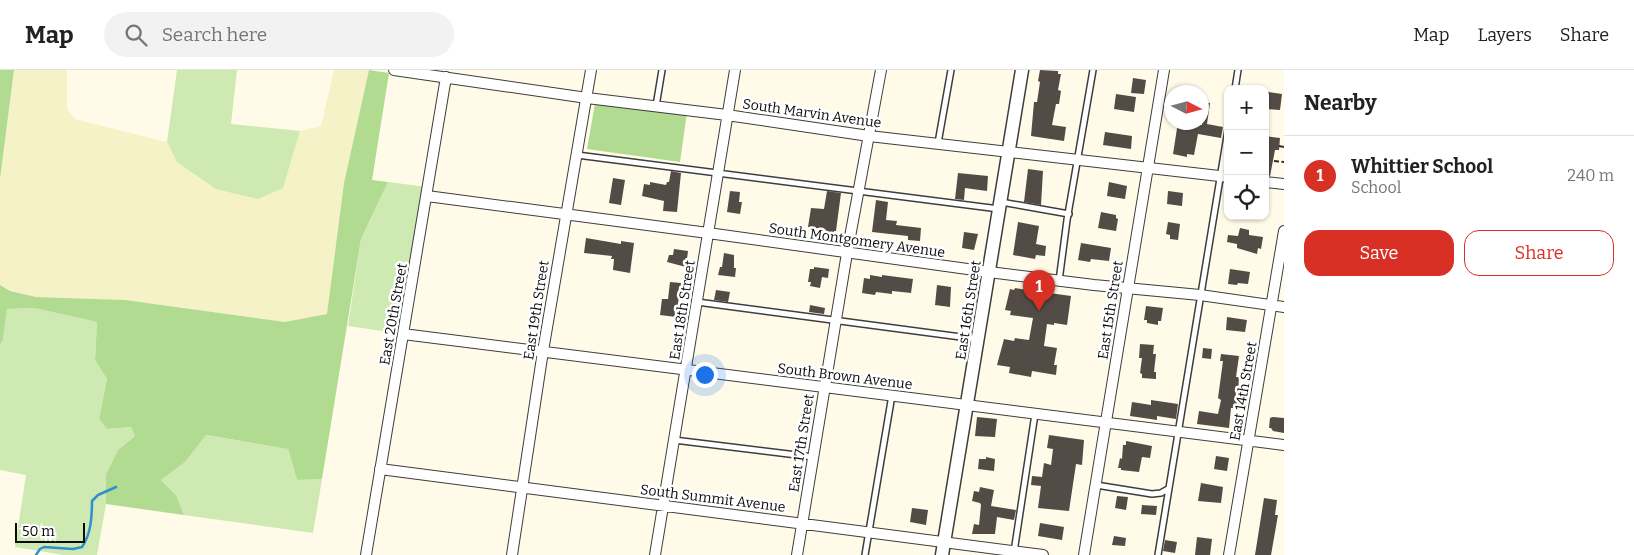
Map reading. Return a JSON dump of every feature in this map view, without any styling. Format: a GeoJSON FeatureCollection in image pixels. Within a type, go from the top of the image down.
{"type":"FeatureCollection","features":[{"type":"Feature","properties":{"kind":"street","name":"South Marvin Avenue"},"geometry":{"type":"LineString","coordinates":[[394,70],[869,136],[1224,176]]}},
{"type":"Feature","properties":{"kind":"street","name":"East 19th Street"},"geometry":{"type":"LineString","coordinates":[[512,555],[543,351],[588,98],[591,70]]}},
{"type":"Feature","properties":{"kind":"street","name":"East 18th Street"},"geometry":{"type":"LineString","coordinates":[[655,555],[735,70]]}},
{"type":"Feature","properties":{"kind":"street","name":"East 17th Street"},"geometry":{"type":"LineString","coordinates":[[797,555],[847,253],[881,70]]}},
{"type":"Feature","properties":{"kind":"street","name":"East 16th Street"},"geometry":{"type":"LineString","coordinates":[[943,549],[1022,70]]}},
{"type":"Feature","properties":{"kind":"street","name":"East 15th Street"},"geometry":{"type":"LineString","coordinates":[[1084,555],[1164,70]]}},
{"type":"Feature","properties":{"kind":"street","name":"East 20th Street"},"geometry":{"type":"LineString","coordinates":[[366,555],[446,77]]}},
{"type":"Feature","properties":{"kind":"street"},"geometry":{"type":"LineString","coordinates":[[1269,182],[1284,184]]}},
{"type":"Feature","properties":{"kind":"street","name":"South Montgomery Avenue"},"geometry":{"type":"LineString","coordinates":[[427,196],[989,272],[1127,289],[1200,295],[1284,307]]}},
{"type":"Feature","properties":{"kind":"street","name":"East 14th Street"},"geometry":{"type":"LineString","coordinates":[[1230,555],[1284,231]]}},
{"type":"Feature","properties":{"kind":"street","name":"South Brown Avenue"},"geometry":{"type":"LineString","coordinates":[[403,334],[1284,446]]}},
{"type":"Feature","properties":{"kind":"street","name":"South Summit Avenue"},"geometry":{"type":"LineString","coordinates":[[380,469],[869,532],[943,549],[1043,555]]}},
{"type":"Feature","properties":{"kind":"lane"},"geometry":{"type":"LineString","coordinates":[[656,106],[662,70]]}},
{"type":"Feature","properties":{"kind":"lane"},"geometry":{"type":"LineString","coordinates":[[938,144],[951,70]]}},
{"type":"Feature","properties":{"kind":"lane"},"geometry":{"type":"LineString","coordinates":[[1060,281],[1068,214],[1092,70]]}},
{"type":"Feature","properties":{"kind":"lane"},"geometry":{"type":"LineString","coordinates":[[1236,85],[1238,70]]}},
{"type":"Feature","properties":{"kind":"lane"},"geometry":{"type":"LineString","coordinates":[[577,155],[858,191],[1068,214]]}},
{"type":"Feature","properties":{"kind":"lane"},"geometry":{"type":"LineString","coordinates":[[1158,555],[1200,295],[1224,176]]}},
{"type":"Feature","properties":{"kind":"lane"},"geometry":{"type":"LineString","coordinates":[[697,302],[978,340]]}},
{"type":"Feature","properties":{"kind":"lane"},"geometry":{"type":"LineString","coordinates":[[865,555],[892,396]]}},
{"type":"Feature","properties":{"kind":"lane"},"geometry":{"type":"LineString","coordinates":[[1014,553],[1035,414]]}},
{"type":"Feature","properties":{"kind":"lane"},"geometry":{"type":"LineString","coordinates":[[674,440],[813,457]]}},
{"type":"Feature","properties":{"kind":"lane"},"geometry":{"type":"LineString","coordinates":[[1095,485],[1152,494],[1161,493],[1168,489]]}},
{"type":"Feature","properties":{"kind":"path"},"geometry":{"type":"LineString","coordinates":[[1279,146],[1284,147]]}},
{"type":"Feature","properties":{"kind":"path"},"geometry":{"type":"LineString","coordinates":[[1274,161],[1284,162]]}},
{"type":"Feature","properties":{"kind":"shaded area"},"geometry":{"type":"Polygon","coordinates":[[[14,70],[67,70],[67,108],[75,119],[167,142],[177,162],[283,188],[300,131],[321,126],[334,70],[369,70],[344,183],[327,314],[285,322],[125,300],[36,297],[10,291],[0,285],[0,179],[14,70]]]}},
{"type":"Feature","properties":{"kind":"green space"},"geometry":{"type":"Polygon","coordinates":[[[0,70],[14,70],[0,179],[0,70]]]}},
{"type":"Feature","properties":{"kind":"green space"},"geometry":{"type":"Polygon","coordinates":[[[177,70],[237,70],[231,124],[300,131],[283,188],[258,199],[216,189],[177,162],[167,142],[177,70]]]}},
{"type":"Feature","properties":{"kind":"green space"},"geometry":{"type":"Polygon","coordinates":[[[369,70],[389,73],[372,180],[388,182],[361,239],[322,479],[297,480],[288,449],[206,435],[185,462],[161,480],[176,495],[184,515],[106,504],[106,474],[118,450],[135,436],[131,427],[107,429],[99,419],[107,379],[95,360],[97,322],[34,308],[7,309],[3,340],[0,345],[0,285],[10,291],[36,297],[125,300],[285,322],[327,314],[344,183],[369,70]]]}},
{"type":"Feature","properties":{"kind":"green space"},"geometry":{"type":"Polygon","coordinates":[[[596,98],[687,112],[680,162],[587,149],[596,98]]]}},
{"type":"Feature","properties":{"kind":"green space"},"geometry":{"type":"Polygon","coordinates":[[[388,182],[427,187],[401,332],[396,333],[348,326],[361,239],[388,182]]]}},
{"type":"Feature","properties":{"kind":"green space"},"geometry":{"type":"Polygon","coordinates":[[[34,308],[97,322],[95,360],[107,379],[99,419],[107,429],[131,427],[135,436],[118,450],[106,474],[106,504],[97,555],[63,555],[15,547],[26,475],[0,470],[0,345],[3,340],[7,309],[34,308]]]}},
{"type":"Feature","properties":{"kind":"green space"},"geometry":{"type":"Polygon","coordinates":[[[205,435],[288,449],[297,480],[322,479],[313,533],[184,515],[176,495],[161,480],[185,462],[205,435]]]}},
{"type":"Feature","properties":{"kind":"building"},"geometry":{"type":"Polygon","coordinates":[[[1040,70],[1058,71],[1058,74],[1061,74],[1058,90],[1061,91],[1059,104],[1056,104],[1052,125],[1066,127],[1064,141],[1031,136],[1034,102],[1037,102],[1040,82],[1038,81],[1040,70]]]}},
{"type":"Feature","properties":{"kind":"building"},"geometry":{"type":"Polygon","coordinates":[[[1133,78],[1146,80],[1144,94],[1131,93],[1133,78]]]}},
{"type":"Feature","properties":{"kind":"building"},"geometry":{"type":"Polygon","coordinates":[[[1269,92],[1282,94],[1280,110],[1269,109],[1269,92]]]}},
{"type":"Feature","properties":{"kind":"building"},"geometry":{"type":"Polygon","coordinates":[[[1116,94],[1136,97],[1134,112],[1114,109],[1116,94]]]}},
{"type":"Feature","properties":{"kind":"building"},"geometry":{"type":"Polygon","coordinates":[[[1209,124],[1223,127],[1221,138],[1198,134],[1194,155],[1187,154],[1187,157],[1173,154],[1177,130],[1209,130],[1209,124]]]}},
{"type":"Feature","properties":{"kind":"building"},"geometry":{"type":"Polygon","coordinates":[[[1105,132],[1132,136],[1131,149],[1103,145],[1105,132]]]}},
{"type":"Feature","properties":{"kind":"building"},"geometry":{"type":"Polygon","coordinates":[[[1269,137],[1280,138],[1279,150],[1275,150],[1270,176],[1269,137]]]}},
{"type":"Feature","properties":{"kind":"building"},"geometry":{"type":"Polygon","coordinates":[[[1028,169],[1043,171],[1041,205],[1024,202],[1028,169]]]}},
{"type":"Feature","properties":{"kind":"building"},"geometry":{"type":"Polygon","coordinates":[[[671,171],[681,173],[677,212],[663,211],[664,201],[642,196],[644,184],[650,185],[650,182],[666,185],[669,182],[671,171]]]}},
{"type":"Feature","properties":{"kind":"building"},"geometry":{"type":"Polygon","coordinates":[[[958,173],[988,176],[987,191],[965,188],[964,200],[955,199],[958,173]]]}},
{"type":"Feature","properties":{"kind":"building"},"geometry":{"type":"Polygon","coordinates":[[[613,178],[625,180],[621,205],[609,203],[613,178]]]}},
{"type":"Feature","properties":{"kind":"building"},"geometry":{"type":"Polygon","coordinates":[[[1109,182],[1127,186],[1125,199],[1107,196],[1109,182]]]}},
{"type":"Feature","properties":{"kind":"building"},"geometry":{"type":"Polygon","coordinates":[[[730,191],[740,192],[739,202],[742,202],[740,214],[727,212],[730,191]]]}},
{"type":"Feature","properties":{"kind":"building"},"geometry":{"type":"Polygon","coordinates":[[[827,191],[841,193],[836,231],[834,233],[826,232],[824,229],[808,227],[811,208],[824,209],[827,191]]]}},
{"type":"Feature","properties":{"kind":"building"},"geometry":{"type":"Polygon","coordinates":[[[1168,191],[1183,193],[1182,206],[1167,204],[1168,191]]]}},
{"type":"Feature","properties":{"kind":"building"},"geometry":{"type":"Polygon","coordinates":[[[876,200],[888,202],[886,220],[897,221],[896,225],[921,228],[920,241],[908,240],[908,236],[872,232],[876,200]]]}},
{"type":"Feature","properties":{"kind":"building"},"geometry":{"type":"Polygon","coordinates":[[[1101,212],[1116,215],[1118,219],[1116,231],[1098,228],[1101,212]]]}},
{"type":"Feature","properties":{"kind":"building"},"geometry":{"type":"Polygon","coordinates":[[[1018,222],[1039,226],[1036,244],[1046,246],[1045,256],[1036,255],[1035,259],[1013,255],[1018,222]]]}},
{"type":"Feature","properties":{"kind":"building"},"geometry":{"type":"Polygon","coordinates":[[[1168,222],[1180,224],[1178,240],[1170,239],[1170,235],[1166,234],[1168,222]]]}},
{"type":"Feature","properties":{"kind":"building"},"geometry":{"type":"Polygon","coordinates":[[[1240,228],[1249,230],[1249,235],[1263,237],[1261,249],[1258,248],[1257,254],[1237,248],[1237,244],[1227,242],[1228,235],[1238,236],[1240,228]]]}},
{"type":"Feature","properties":{"kind":"building"},"geometry":{"type":"Polygon","coordinates":[[[964,232],[978,234],[974,250],[962,248],[964,232]]]}},
{"type":"Feature","properties":{"kind":"building"},"geometry":{"type":"Polygon","coordinates":[[[586,238],[621,244],[621,241],[634,243],[630,273],[613,270],[614,259],[611,259],[612,256],[584,253],[586,238]]]}},
{"type":"Feature","properties":{"kind":"building"},"geometry":{"type":"Polygon","coordinates":[[[1081,243],[1111,248],[1109,261],[1091,259],[1090,262],[1078,260],[1081,243]]]}},
{"type":"Feature","properties":{"kind":"building"},"geometry":{"type":"Polygon","coordinates":[[[674,249],[688,251],[686,267],[667,262],[669,255],[673,255],[674,249]]]}},
{"type":"Feature","properties":{"kind":"building"},"geometry":{"type":"Polygon","coordinates":[[[724,253],[734,255],[735,277],[718,275],[720,267],[722,267],[724,253]]]}},
{"type":"Feature","properties":{"kind":"building"},"geometry":{"type":"Polygon","coordinates":[[[814,267],[829,269],[828,278],[822,277],[820,288],[810,286],[811,282],[808,282],[810,269],[814,269],[814,267]]]}},
{"type":"Feature","properties":{"kind":"building"},"geometry":{"type":"Polygon","coordinates":[[[1230,269],[1250,272],[1248,284],[1228,284],[1230,269]]]}},
{"type":"Feature","properties":{"kind":"building"},"geometry":{"type":"Polygon","coordinates":[[[870,275],[913,279],[911,293],[892,291],[892,294],[876,292],[875,295],[862,293],[864,278],[870,279],[870,275]]]}},
{"type":"Feature","properties":{"kind":"building"},"geometry":{"type":"Polygon","coordinates":[[[670,282],[681,283],[676,317],[660,315],[662,299],[668,299],[670,282]]]}},
{"type":"Feature","properties":{"kind":"building"},"geometry":{"type":"Polygon","coordinates":[[[937,285],[951,287],[950,307],[935,305],[937,285]]]}},
{"type":"Feature","properties":{"kind":"building"},"geometry":{"type":"Polygon","coordinates":[[[1015,288],[1071,296],[1067,325],[1047,324],[1044,346],[1057,348],[1054,365],[1057,365],[1056,375],[1032,371],[1031,377],[1009,373],[1010,367],[997,365],[1004,339],[1014,341],[1015,338],[1029,340],[1033,318],[1010,315],[1011,311],[1005,310],[1010,289],[1014,290],[1015,288]]]}},
{"type":"Feature","properties":{"kind":"building"},"geometry":{"type":"Polygon","coordinates":[[[716,290],[730,292],[728,302],[714,300],[716,290]]]}},
{"type":"Feature","properties":{"kind":"building"},"geometry":{"type":"Polygon","coordinates":[[[810,305],[825,308],[824,314],[809,312],[810,305]]]}},
{"type":"Feature","properties":{"kind":"building"},"geometry":{"type":"Polygon","coordinates":[[[1146,306],[1163,308],[1161,321],[1158,321],[1158,325],[1147,323],[1147,320],[1144,320],[1146,306]]]}},
{"type":"Feature","properties":{"kind":"building"},"geometry":{"type":"Polygon","coordinates":[[[1227,317],[1247,320],[1245,332],[1226,330],[1227,317]]]}},
{"type":"Feature","properties":{"kind":"building"},"geometry":{"type":"Polygon","coordinates":[[[1140,344],[1154,345],[1153,354],[1156,354],[1154,372],[1156,372],[1156,379],[1142,378],[1140,373],[1142,358],[1139,358],[1140,344]]]}},
{"type":"Feature","properties":{"kind":"building"},"geometry":{"type":"Polygon","coordinates":[[[1203,348],[1212,349],[1211,359],[1202,358],[1203,348]]]}},
{"type":"Feature","properties":{"kind":"building"},"geometry":{"type":"Polygon","coordinates":[[[1221,354],[1239,356],[1236,377],[1239,377],[1237,408],[1231,408],[1229,428],[1197,424],[1199,411],[1218,414],[1221,400],[1218,398],[1223,361],[1220,361],[1221,354]]]}},
{"type":"Feature","properties":{"kind":"building"},"geometry":{"type":"Polygon","coordinates":[[[1151,400],[1178,404],[1176,419],[1157,416],[1157,420],[1130,416],[1132,402],[1151,405],[1151,400]]]}},
{"type":"Feature","properties":{"kind":"building"},"geometry":{"type":"Polygon","coordinates":[[[977,417],[997,419],[995,437],[975,436],[977,417]]]}},
{"type":"Feature","properties":{"kind":"building"},"geometry":{"type":"Polygon","coordinates":[[[1270,418],[1284,418],[1284,433],[1273,431],[1269,428],[1270,418]]]}},
{"type":"Feature","properties":{"kind":"building"},"geometry":{"type":"Polygon","coordinates":[[[1049,435],[1084,440],[1082,465],[1076,464],[1069,511],[1038,508],[1041,486],[1031,485],[1032,476],[1042,477],[1044,463],[1051,465],[1053,449],[1047,448],[1049,435]]]}},
{"type":"Feature","properties":{"kind":"building"},"geometry":{"type":"Polygon","coordinates":[[[1126,441],[1152,446],[1150,458],[1142,457],[1139,472],[1118,468],[1120,458],[1122,459],[1123,445],[1126,445],[1126,441]]]}},
{"type":"Feature","properties":{"kind":"building"},"geometry":{"type":"Polygon","coordinates":[[[1216,456],[1229,458],[1227,471],[1214,469],[1216,456]]]}},
{"type":"Feature","properties":{"kind":"building"},"geometry":{"type":"Polygon","coordinates":[[[986,457],[995,459],[994,471],[978,469],[979,459],[986,459],[986,457]]]}},
{"type":"Feature","properties":{"kind":"building"},"geometry":{"type":"Polygon","coordinates":[[[1201,483],[1223,487],[1221,503],[1198,501],[1201,483]]]}},
{"type":"Feature","properties":{"kind":"building"},"geometry":{"type":"Polygon","coordinates":[[[980,487],[994,490],[991,506],[1016,510],[1014,520],[997,517],[995,534],[972,534],[974,524],[979,525],[981,505],[972,501],[974,491],[979,492],[980,487]]]}},
{"type":"Feature","properties":{"kind":"building"},"geometry":{"type":"Polygon","coordinates":[[[1117,496],[1128,497],[1126,510],[1115,508],[1117,496]]]}},
{"type":"Feature","properties":{"kind":"building"},"geometry":{"type":"Polygon","coordinates":[[[1264,498],[1277,500],[1275,515],[1278,515],[1271,555],[1255,555],[1264,498]]]}},
{"type":"Feature","properties":{"kind":"building"},"geometry":{"type":"Polygon","coordinates":[[[1142,505],[1157,506],[1156,515],[1141,514],[1142,505]]]}},
{"type":"Feature","properties":{"kind":"building"},"geometry":{"type":"Polygon","coordinates":[[[912,508],[928,510],[926,525],[910,522],[912,508]]]}},
{"type":"Feature","properties":{"kind":"building"},"geometry":{"type":"Polygon","coordinates":[[[1040,523],[1064,527],[1062,540],[1038,536],[1040,523]]]}},
{"type":"Feature","properties":{"kind":"building"},"geometry":{"type":"Polygon","coordinates":[[[1114,536],[1126,538],[1125,546],[1112,545],[1114,536]]]}},
{"type":"Feature","properties":{"kind":"building"},"geometry":{"type":"Polygon","coordinates":[[[1197,537],[1212,539],[1210,555],[1195,555],[1197,537]]]}},
{"type":"Feature","properties":{"kind":"building"},"geometry":{"type":"Polygon","coordinates":[[[1165,540],[1177,542],[1175,553],[1163,551],[1165,540]]]}},
{"type":"Feature","properties":{"kind":"waterway"},"geometry":{"type":"LineString","coordinates":[[36,555],[44,547],[73,549],[82,547],[89,531],[92,501],[98,495],[116,487]]}},
{"type":"Feature","properties":{"kind":"place","name":"Whittier School"},"geometry":{"type":"Point","coordinates":[1039,311]}}]}
